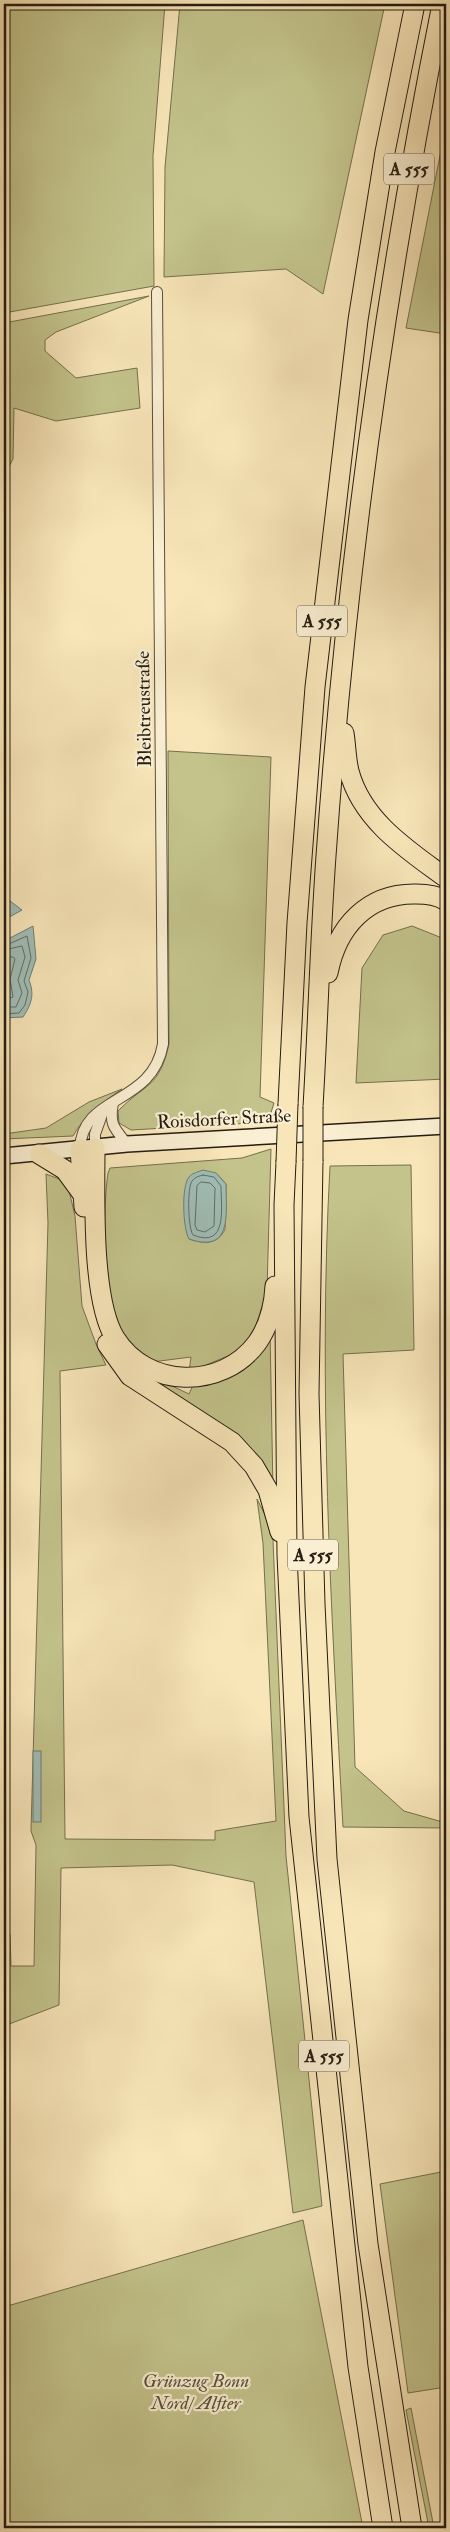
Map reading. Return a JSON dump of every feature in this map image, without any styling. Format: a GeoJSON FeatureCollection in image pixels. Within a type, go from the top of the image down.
{"type":"FeatureCollection","features":[{"type":"Feature","properties":{"kind":"highway","name":"A 555"},"geometry":{"type":"LineString","coordinates":[[383,2528],[358,2366],[299,1818],[287,1554],[284,1205],[297,923],[315,687],[358,320],[385,152],[415,4]]}},
{"type":"Feature","properties":{"kind":"highway","name":"A 555"},"geometry":{"type":"LineString","coordinates":[[412,2528],[368,2244],[336,1963],[327,1859],[314,1604],[309,1394],[313,1107],[326,857],[339,697],[368,453],[389,306],[411,158],[442,4]]}},
{"type":"Feature","properties":{"kind":"highway"},"geometry":{"type":"LineString","coordinates":[[339,697],[349,772],[366,807],[392,839],[446,878]]}},
{"type":"Feature","properties":{"kind":"highway"},"geometry":{"type":"LineString","coordinates":[[317,1033],[326,1000],[332,954],[340,934],[355,917],[374,903],[399,894],[422,894],[446,901]]}},
{"type":"Feature","properties":{"kind":"highway"},"geometry":{"type":"LineString","coordinates":[[88,1149],[83,1195],[92,1308],[105,1342],[130,1376],[157,1396],[232,1442],[254,1466],[268,1490],[287,1554]]}},
{"type":"Feature","properties":{"kind":"highway"},"geometry":{"type":"LineString","coordinates":[[88,1149],[104,1311],[116,1339],[126,1352],[144,1366],[161,1374],[184,1378],[211,1375],[234,1364],[257,1343],[264,1333],[274,1302],[277,1245],[284,1205]]}},
{"type":"Feature","properties":{"kind":"highway"},"geometry":{"type":"LineString","coordinates":[[38,1154],[65,1170],[83,1195]]}},
{"type":"Feature","properties":{"kind":"main road","name":"Roisdorfer Straße"},"geometry":{"type":"LineString","coordinates":[[4,1156],[128,1144],[446,1126]]}},
{"type":"Feature","properties":{"kind":"street","name":"Bleibtreustraße"},"geometry":{"type":"LineString","coordinates":[[88,1149],[80,1138],[92,1116],[142,1085],[154,1071],[161,1056],[163,1044],[157,292]]}},
{"type":"Feature","properties":{"kind":"street"},"geometry":{"type":"LineString","coordinates":[[109,1106],[113,1127],[128,1144]]}},
{"type":"Feature","properties":{"kind":"street"},"geometry":{"type":"LineString","coordinates":[[88,1149],[109,1106]]}},
{"type":"Feature","properties":{"kind":"green space"},"geometry":{"type":"Polygon","coordinates":[[[4,4],[165,4],[153,156],[154,286],[4,313],[4,4]]]}},
{"type":"Feature","properties":{"kind":"green space"},"geometry":{"type":"Polygon","coordinates":[[[180,4],[385,4],[323,294],[286,269],[164,277],[165,167],[180,4]]]}},
{"type":"Feature","properties":{"kind":"green space"},"geometry":{"type":"Polygon","coordinates":[[[446,125],[446,334],[406,328],[446,125]]]}},
{"type":"Feature","properties":{"kind":"green space"},"geometry":{"type":"Polygon","coordinates":[[[149,296],[56,332],[45,340],[45,351],[76,378],[137,368],[140,408],[56,421],[14,408],[13,459],[4,476],[4,323],[149,296]]]}},
{"type":"Feature","properties":{"kind":"green space"},"geometry":{"type":"Polygon","coordinates":[[[168,751],[271,757],[260,1097],[274,1103],[268,1122],[131,1130],[119,1123],[118,1111],[156,1078],[161,1070],[169,1044],[168,751]]]}},
{"type":"Feature","properties":{"kind":"green space"},"geometry":{"type":"Polygon","coordinates":[[[412,926],[442,938],[446,944],[446,1079],[356,1083],[362,968],[383,935],[412,926]]]}},
{"type":"Feature","properties":{"kind":"green space"},"geometry":{"type":"Polygon","coordinates":[[[122,1089],[89,1115],[73,1136],[4,1139],[4,1134],[46,1128],[89,1102],[122,1089]]]}},
{"type":"Feature","properties":{"kind":"green space"},"geometry":{"type":"Polygon","coordinates":[[[271,1149],[267,1290],[255,1329],[240,1351],[189,1372],[191,1357],[152,1362],[125,1340],[116,1321],[111,1301],[105,1233],[106,1190],[110,1168],[242,1158],[271,1149]],[[216,1173],[189,1239],[210,1242],[219,1238],[222,1234],[225,1229],[226,1184],[216,1173]]]}},
{"type":"Feature","properties":{"kind":"green space"},"geometry":{"type":"Polygon","coordinates":[[[411,1165],[414,1350],[343,1354],[355,1767],[404,1811],[446,1823],[446,1828],[343,1827],[330,1579],[326,1414],[325,1331],[330,1166],[411,1165]]]}},
{"type":"Feature","properties":{"kind":"green space"},"geometry":{"type":"Polygon","coordinates":[[[46,1174],[67,1182],[75,1216],[82,1306],[106,1365],[60,1371],[65,1839],[215,1840],[215,1831],[276,1821],[263,1543],[257,1499],[265,1515],[273,1540],[286,1856],[322,2206],[293,2213],[254,1882],[172,1865],[61,1868],[59,2005],[4,2026],[4,1934],[10,1934],[11,1966],[34,1966],[36,1845],[31,1831],[48,1223],[46,1174]]]}},
{"type":"Feature","properties":{"kind":"green space"},"geometry":{"type":"Polygon","coordinates":[[[270,1331],[273,1490],[147,1374],[189,1394],[194,1383],[270,1331]]]}},
{"type":"Feature","properties":{"kind":"green space"},"geometry":{"type":"Polygon","coordinates":[[[446,2171],[446,2387],[408,2393],[380,2184],[446,2171]]]}},
{"type":"Feature","properties":{"kind":"green space","name":"Grünzug Bonn Nord/ Alfter"},"geometry":{"type":"Polygon","coordinates":[[[303,2220],[363,2528],[4,2528],[4,2307],[303,2220]]]}},
{"type":"Feature","properties":{"kind":"green space"},"geometry":{"type":"Polygon","coordinates":[[[411,2408],[434,2528],[429,2528],[406,2410],[411,2408]]]}},
{"type":"Feature","properties":{"kind":"water"},"geometry":{"type":"Polygon","coordinates":[[[4,899],[10,901],[22,910],[4,920],[4,899]]]}},
{"type":"Feature","properties":{"kind":"water"},"geometry":{"type":"Polygon","coordinates":[[[33,926],[36,959],[29,980],[32,990],[30,1004],[23,1017],[4,1018],[4,980],[6,971],[4,939],[10,938],[33,926]]]}},
{"type":"Feature","properties":{"kind":"water"},"geometry":{"type":"Polygon","coordinates":[[[203,1170],[216,1173],[226,1184],[226,1218],[220,1236],[213,1241],[203,1242],[189,1239],[185,1226],[184,1198],[186,1182],[189,1177],[203,1170]]]}},
{"type":"Feature","properties":{"kind":"water"},"geometry":{"type":"Polygon","coordinates":[[[33,1751],[41,1751],[41,1822],[33,1822],[33,1751]]]}}]}
